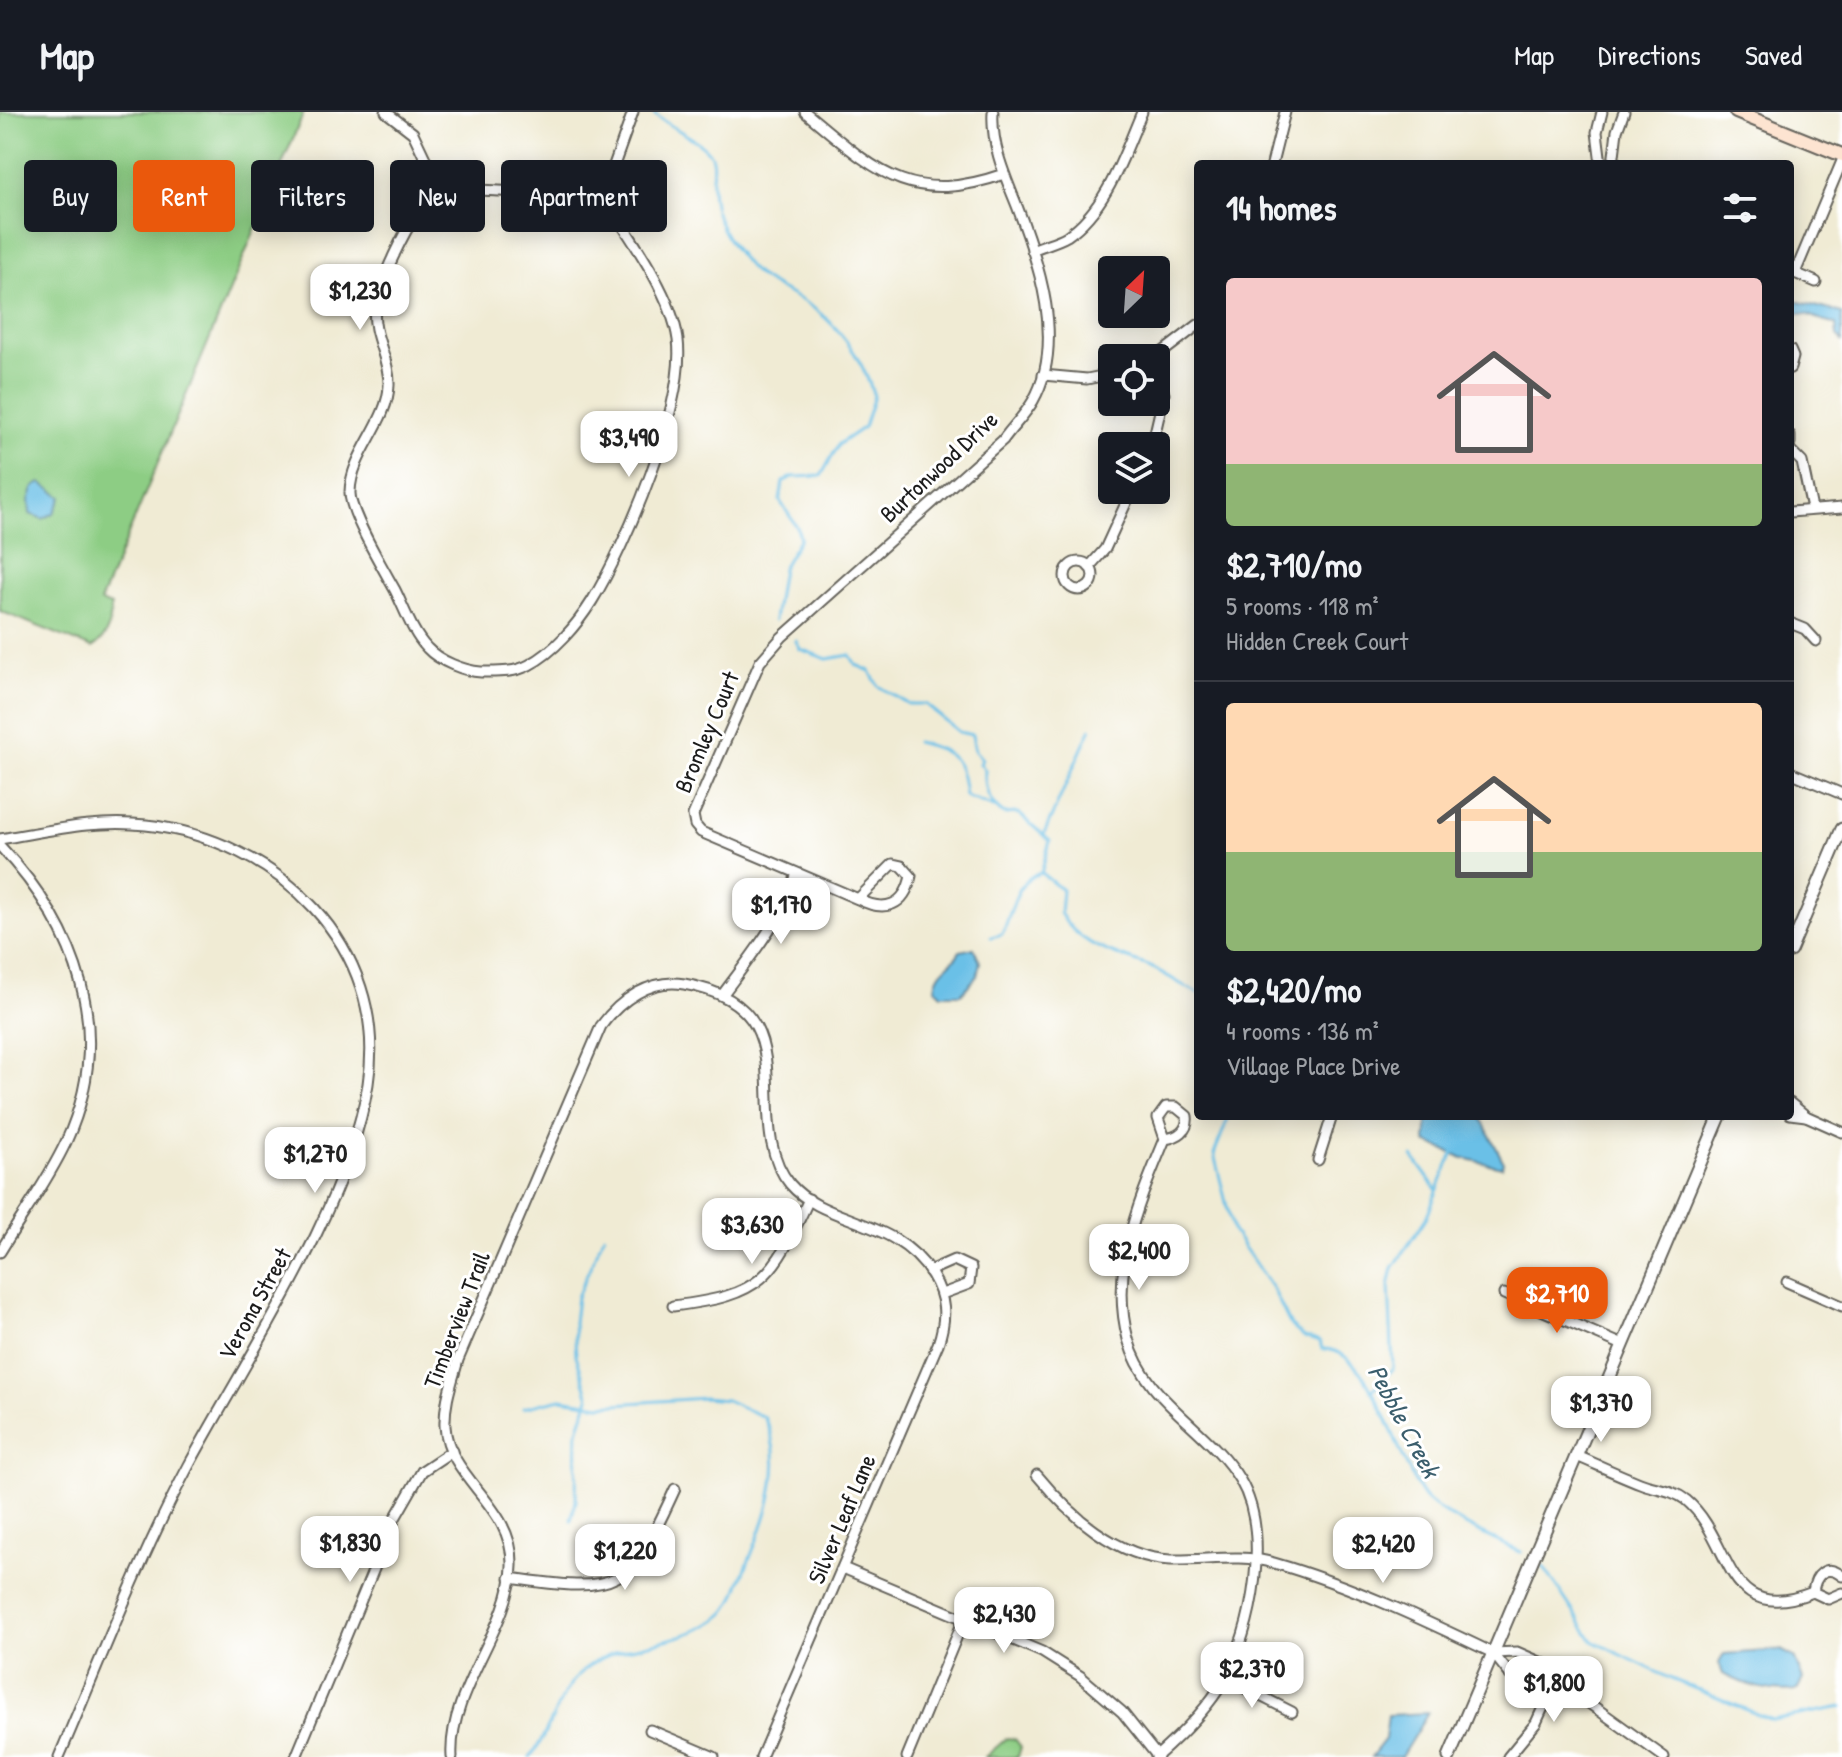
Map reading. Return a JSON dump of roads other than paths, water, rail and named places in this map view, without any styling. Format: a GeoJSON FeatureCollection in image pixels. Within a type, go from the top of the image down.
{"type":"FeatureCollection","features":[{"type":"Feature","properties":{"kind":"main road"},"geometry":{"type":"LineString","coordinates":[[1736,112],[1842,158]]}},
{"type":"Feature","properties":{"kind":"street"},"geometry":{"type":"LineString","coordinates":[[386,112],[413,133],[426,160]]}},
{"type":"Feature","properties":{"kind":"street"},"geometry":{"type":"LineString","coordinates":[[616,160],[633,112]]}},
{"type":"Feature","properties":{"kind":"street"},"geometry":{"type":"LineString","coordinates":[[805,112],[858,156],[900,181],[927,188],[965,187],[1004,174]]}},
{"type":"Feature","properties":{"kind":"street","name":"Burtonwood Drive"},"geometry":{"type":"LineString","coordinates":[[789,631],[1003,440],[1033,401],[1043,375],[1046,311],[1032,250],[994,137],[993,112]]}},
{"type":"Feature","properties":{"kind":"street"},"geometry":{"type":"LineString","coordinates":[[1032,250],[1066,237],[1090,217],[1117,171],[1142,112]]}},
{"type":"Feature","properties":{"kind":"street"},"geometry":{"type":"LineString","coordinates":[[1273,160],[1285,123],[1285,112]]}},
{"type":"Feature","properties":{"kind":"street"},"geometry":{"type":"LineString","coordinates":[[1600,160],[1597,132],[1602,112]]}},
{"type":"Feature","properties":{"kind":"street"},"geometry":{"type":"LineString","coordinates":[[1613,160],[1617,131],[1624,112]]}},
{"type":"Feature","properties":{"kind":"street"},"geometry":{"type":"LineString","coordinates":[[1794,267],[1842,158]]}},
{"type":"Feature","properties":{"kind":"street"},"geometry":{"type":"LineString","coordinates":[[406,232],[375,307],[376,330],[389,382],[387,399],[355,467],[349,494],[366,535],[427,648],[450,664],[475,672],[504,672],[528,666],[557,643],[593,601],[643,487],[667,422],[676,378],[678,339],[660,291],[625,232]]}},
{"type":"Feature","properties":{"kind":"street"},"geometry":{"type":"LineString","coordinates":[[1794,273],[1816,282]]}},
{"type":"Feature","properties":{"kind":"street"},"geometry":{"type":"LineString","coordinates":[[1170,346],[1194,328]]}},
{"type":"Feature","properties":{"kind":"street"},"geometry":{"type":"LineString","coordinates":[[1043,375],[1087,379],[1098,377]]}},
{"type":"Feature","properties":{"kind":"street"},"geometry":{"type":"LineString","coordinates":[[1794,454],[1802,462],[1812,509]]}},
{"type":"Feature","properties":{"kind":"street"},"geometry":{"type":"LineString","coordinates":[[1089,567],[1105,549],[1126,504]]}},
{"type":"Feature","properties":{"kind":"street"},"geometry":{"type":"LineString","coordinates":[[1794,511],[1842,508]]}},
{"type":"Feature","properties":{"kind":"street"},"geometry":{"type":"LineString","coordinates":[[1794,625],[1805,629],[1816,641]]}},
{"type":"Feature","properties":{"kind":"street","name":"Bromley Court"},"geometry":{"type":"LineString","coordinates":[[789,631],[760,662],[710,771],[693,820],[701,832],[875,907],[891,906],[905,896],[911,876],[902,866],[893,864],[858,899]]}},
{"type":"Feature","properties":{"kind":"street"},"geometry":{"type":"LineString","coordinates":[[1794,774],[1842,794]]}},
{"type":"Feature","properties":{"kind":"street","name":"Verona Street"},"geometry":{"type":"LineString","coordinates":[[0,839],[112,823],[189,832],[232,848],[266,866],[302,893],[340,940],[363,991],[370,1029],[368,1083],[341,1179],[303,1257],[178,1489],[59,1757]]}},
{"type":"Feature","properties":{"kind":"street"},"geometry":{"type":"LineString","coordinates":[[1794,942],[1842,829]]}},
{"type":"Feature","properties":{"kind":"street"},"geometry":{"type":"LineString","coordinates":[[0,846],[48,904],[66,938],[81,980],[89,1043],[84,1091],[67,1139],[48,1177],[0,1252]]}},
{"type":"Feature","properties":{"kind":"street"},"geometry":{"type":"LineString","coordinates":[[797,874],[786,905],[769,934],[723,994],[749,1017],[762,1043],[769,1072],[770,1141],[781,1171],[793,1187],[809,1199],[899,1240],[929,1271],[942,1294],[969,1284],[971,1268],[954,1260],[929,1271]]}},
{"type":"Feature","properties":{"kind":"street","name":"Timberview Trail"},"geometry":{"type":"LineString","coordinates":[[452,1757],[454,1723],[510,1578],[511,1551],[500,1518],[452,1451],[445,1429],[446,1405],[458,1360],[601,1026],[628,999],[660,984],[677,983],[723,994]]}},
{"type":"Feature","properties":{"kind":"street"},"geometry":{"type":"LineString","coordinates":[[1794,1106],[1806,1116],[1842,1132]]}},
{"type":"Feature","properties":{"kind":"street"},"geometry":{"type":"LineString","coordinates":[[1794,1114],[1806,1116]]}},
{"type":"Feature","properties":{"kind":"street"},"geometry":{"type":"LineString","coordinates":[[1318,1160],[1331,1120]]}},
{"type":"Feature","properties":{"kind":"street"},"geometry":{"type":"LineString","coordinates":[[1449,1757],[1718,1120]]}},
{"type":"Feature","properties":{"kind":"street"},"geometry":{"type":"LineString","coordinates":[[843,1568],[1042,1652],[1080,1676],[1122,1712],[1157,1757],[1203,1710],[1225,1678],[1244,1625],[1257,1558],[1256,1528],[1240,1480],[1153,1388],[1127,1337],[1123,1292],[1127,1243],[1165,1139]]}},
{"type":"Feature","properties":{"kind":"street"},"geometry":{"type":"LineString","coordinates":[[673,1306],[739,1294],[769,1275],[788,1245],[809,1199]]}},
{"type":"Feature","properties":{"kind":"street"},"geometry":{"type":"LineString","coordinates":[[1787,1282],[1842,1306]]}},
{"type":"Feature","properties":{"kind":"street","name":"Silver Leaf Lane"},"geometry":{"type":"LineString","coordinates":[[761,1757],[938,1344],[946,1310],[942,1294]]}},
{"type":"Feature","properties":{"kind":"street"},"geometry":{"type":"LineString","coordinates":[[1504,1294],[1623,1345]]}},
{"type":"Feature","properties":{"kind":"street"},"geometry":{"type":"LineString","coordinates":[[296,1757],[395,1518],[422,1471],[452,1451]]}},
{"type":"Feature","properties":{"kind":"street"},"geometry":{"type":"LineString","coordinates":[[1577,1456],[1685,1499],[1708,1529],[1731,1575],[1749,1592],[1780,1600],[1813,1592],[1828,1599],[1842,1593]]}},
{"type":"Feature","properties":{"kind":"street"},"geometry":{"type":"LineString","coordinates":[[1037,1475],[1060,1503],[1096,1531],[1143,1555],[1170,1560],[1214,1556],[1257,1558],[1313,1574],[1493,1653],[1517,1652],[1560,1670],[1572,1676],[1586,1701]]}},
{"type":"Feature","properties":{"kind":"street"},"geometry":{"type":"LineString","coordinates":[[510,1578],[588,1587],[620,1576],[637,1562],[675,1489]]}},
{"type":"Feature","properties":{"kind":"street"},"geometry":{"type":"LineString","coordinates":[[1813,1592],[1817,1577],[1825,1570],[1834,1570],[1842,1576]]}},
{"type":"Feature","properties":{"kind":"street"},"geometry":{"type":"LineString","coordinates":[[907,1757],[964,1619]]}},
{"type":"Feature","properties":{"kind":"street"},"geometry":{"type":"LineString","coordinates":[[1493,1653],[1522,1686],[1539,1694],[1551,1691],[1586,1701],[1664,1757]]}},
{"type":"Feature","properties":{"kind":"street"},"geometry":{"type":"LineString","coordinates":[[1508,1757],[1536,1723],[1560,1670]]}},
{"type":"Feature","properties":{"kind":"street"},"geometry":{"type":"LineString","coordinates":[[1225,1678],[1292,1712]]}},
{"type":"Feature","properties":{"kind":"street"},"geometry":{"type":"LineString","coordinates":[[650,1730],[714,1757]]}},
{"type":"Feature","properties":{"kind":"water"},"geometry":{"type":"Polygon","coordinates":[[[1794,301],[1842,313],[1842,341],[1837,336],[1836,324],[1794,313],[1794,301]]]}},
{"type":"Feature","properties":{"kind":"water"},"geometry":{"type":"Polygon","coordinates":[[[41,483],[62,497],[54,513],[43,519],[30,514],[29,500],[34,487],[41,483]]]}},
{"type":"Feature","properties":{"kind":"water"},"geometry":{"type":"Polygon","coordinates":[[[974,948],[980,962],[977,976],[961,994],[941,994],[935,988],[939,975],[960,951],[974,948]]]}},
{"type":"Feature","properties":{"kind":"water"},"geometry":{"type":"Polygon","coordinates":[[[1428,1120],[1482,1120],[1503,1161],[1502,1167],[1463,1158],[1426,1142],[1428,1120]]]}},
{"type":"Feature","properties":{"kind":"water"},"geometry":{"type":"Polygon","coordinates":[[[1781,1650],[1794,1657],[1803,1679],[1797,1690],[1750,1685],[1723,1674],[1719,1663],[1724,1654],[1781,1650]]]}},
{"type":"Feature","properties":{"kind":"water"},"geometry":{"type":"Polygon","coordinates":[[[1428,1713],[1401,1757],[1371,1757],[1385,1739],[1388,1715],[1428,1713]]]}},
{"type":"Feature","properties":{"kind":"waterway","name":"Pebble Creek"},"geometry":{"type":"LineString","coordinates":[[652,112],[707,150],[713,163],[715,209],[734,249],[760,277],[814,308],[836,329],[855,354],[874,396],[864,427],[839,444],[821,476],[792,477],[783,482],[780,501],[797,527],[800,538],[782,568],[774,620]]}},
{"type":"Feature","properties":{"kind":"waterway","name":"Pebble Creek"},"geometry":{"type":"LineString","coordinates":[[796,641],[800,649],[827,659],[850,655],[856,665],[870,671],[878,686],[908,704],[925,704],[959,732],[972,735],[975,751],[982,759],[980,764],[985,770],[988,795],[995,805],[1004,814],[1018,813],[1050,841],[1041,873]]}},
{"type":"Feature","properties":{"kind":"waterway"},"geometry":{"type":"LineString","coordinates":[[1044,834],[1091,728]]}},
{"type":"Feature","properties":{"kind":"waterway"},"geometry":{"type":"LineString","coordinates":[[916,742],[948,754],[958,765],[965,796],[994,807]]}},
{"type":"Feature","properties":{"kind":"waterway","name":"Pebble Creek"},"geometry":{"type":"LineString","coordinates":[[1041,873],[1062,890],[1060,913],[1076,933],[1097,946],[1150,967],[1194,991]]}},
{"type":"Feature","properties":{"kind":"waterway"},"geometry":{"type":"LineString","coordinates":[[991,937],[1002,934],[1025,882],[1041,873]]}},
{"type":"Feature","properties":{"kind":"waterway","name":"Pebble Creek"},"geometry":{"type":"LineString","coordinates":[[1227,1120],[1214,1154],[1233,1231],[1274,1291],[1291,1326],[1304,1337],[1320,1342],[1322,1349],[1339,1353],[1355,1366],[1382,1410],[1414,1481],[1431,1504],[1521,1552]]}},
{"type":"Feature","properties":{"kind":"waterway"},"geometry":{"type":"LineString","coordinates":[[1371,1391],[1393,1369],[1389,1286],[1393,1268],[1426,1218],[1453,1153]]}},
{"type":"Feature","properties":{"kind":"waterway"},"geometry":{"type":"LineString","coordinates":[[1413,1157],[1436,1189]]}},
{"type":"Feature","properties":{"kind":"waterway"},"geometry":{"type":"LineString","coordinates":[[571,1520],[576,1501],[577,1433],[589,1398],[576,1355],[574,1323],[577,1297],[604,1235]]}},
{"type":"Feature","properties":{"kind":"waterway"},"geometry":{"type":"LineString","coordinates":[[523,1408],[561,1399],[600,1405],[704,1398],[726,1400],[764,1417],[774,1456],[774,1476],[765,1517],[728,1609],[704,1627],[687,1634],[618,1652],[589,1666],[570,1686],[530,1757]]}},
{"type":"Feature","properties":{"kind":"waterway","name":"Pebble Creek"},"geometry":{"type":"LineString","coordinates":[[1543,1566],[1593,1641],[1669,1678],[1772,1720],[1842,1707]]}}]}
